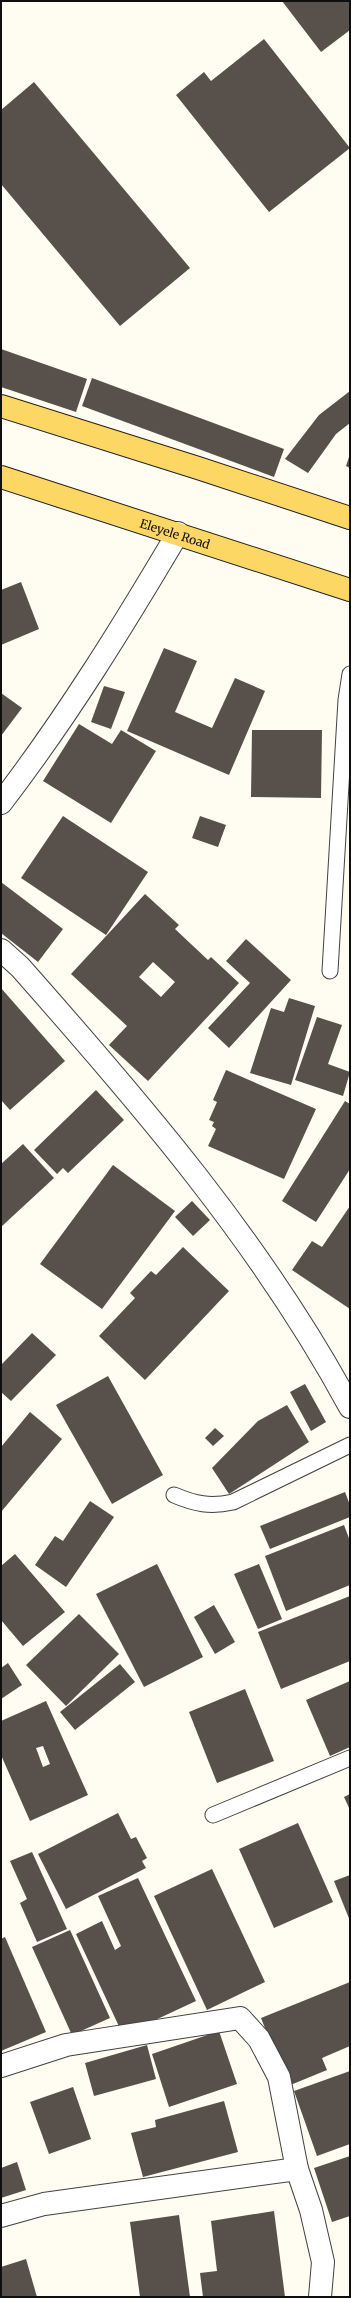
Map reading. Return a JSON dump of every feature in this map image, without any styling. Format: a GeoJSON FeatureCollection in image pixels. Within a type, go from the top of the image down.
{"type":"FeatureCollection","features":[{"type":"Feature","properties":{"kind":"main road"},"geometry":{"type":"LineString","coordinates":[[1,406],[350,518]]}},
{"type":"Feature","properties":{"kind":"main road","name":"Eleyele Road"},"geometry":{"type":"LineString","coordinates":[[1,477],[178,533],[350,590]]}},
{"type":"Feature","properties":{"kind":"street"},"geometry":{"type":"LineString","coordinates":[[1,804],[34,760],[116,638],[178,533]]}},
{"type":"Feature","properties":{"kind":"street"},"geometry":{"type":"LineString","coordinates":[[1,950],[20,967],[132,1094],[226,1212],[322,1356],[350,1407]]}},
{"type":"Feature","properties":{"kind":"street"},"geometry":{"type":"LineString","coordinates":[[1,2066],[66,2045],[240,2018],[259,2039],[279,2078],[296,2170],[311,2210],[322,2262],[320,2297]]}},
{"type":"Feature","properties":{"kind":"street"},"geometry":{"type":"LineString","coordinates":[[1,2216],[44,2204],[296,2170]]}},
{"type":"Feature","properties":{"kind":"lane"},"geometry":{"type":"LineString","coordinates":[[330,971],[346,700],[350,674]]}},
{"type":"Feature","properties":{"kind":"lane"},"geometry":{"type":"LineString","coordinates":[[174,1495],[204,1505],[218,1506],[232,1502],[350,1445]]}},
{"type":"Feature","properties":{"kind":"lane"},"geometry":{"type":"LineString","coordinates":[[213,1815],[350,1758]]}},
{"type":"Feature","properties":{"kind":"building"},"geometry":{"type":"Polygon","coordinates":[[[282,1],[350,1],[350,30],[321,52],[282,1]]]}},
{"type":"Feature","properties":{"kind":"building"},"geometry":{"type":"Polygon","coordinates":[[[264,39],[350,148],[269,212],[176,95],[204,72],[211,81],[264,39]]]}},
{"type":"Feature","properties":{"kind":"building"},"geometry":{"type":"Polygon","coordinates":[[[34,82],[190,268],[120,326],[1,184],[1,110],[34,82]]]}},
{"type":"Feature","properties":{"kind":"building"},"geometry":{"type":"Polygon","coordinates":[[[1,349],[87,379],[76,412],[1,387],[1,349]]]}},
{"type":"Feature","properties":{"kind":"building"},"geometry":{"type":"Polygon","coordinates":[[[92,378],[284,449],[274,477],[82,406],[92,378]]]}},
{"type":"Feature","properties":{"kind":"building"},"geometry":{"type":"Polygon","coordinates":[[[350,391],[350,423],[336,434],[308,473],[285,459],[319,415],[350,391]]]}},
{"type":"Feature","properties":{"kind":"building"},"geometry":{"type":"Polygon","coordinates":[[[350,454],[350,468],[346,466],[350,454]]]}},
{"type":"Feature","properties":{"kind":"building"},"geometry":{"type":"Polygon","coordinates":[[[21,582],[39,629],[1,645],[1,590],[21,582]]]}},
{"type":"Feature","properties":{"kind":"building"},"geometry":{"type":"Polygon","coordinates":[[[164,648],[197,661],[175,712],[212,728],[235,678],[265,691],[229,775],[127,731],[164,648]]]}},
{"type":"Feature","properties":{"kind":"building"},"geometry":{"type":"Polygon","coordinates":[[[104,686],[125,692],[111,729],[91,722],[104,686]]]}},
{"type":"Feature","properties":{"kind":"building"},"geometry":{"type":"Polygon","coordinates":[[[1,693],[22,708],[1,736],[1,693]]]}},
{"type":"Feature","properties":{"kind":"building"},"geometry":{"type":"Polygon","coordinates":[[[79,724],[112,744],[121,730],[156,751],[111,823],[43,781],[79,724]]]}},
{"type":"Feature","properties":{"kind":"building"},"geometry":{"type":"Polygon","coordinates":[[[252,730],[322,730],[321,798],[251,797],[252,730]]]}},
{"type":"Feature","properties":{"kind":"building"},"geometry":{"type":"Polygon","coordinates":[[[63,816],[148,872],[106,935],[21,878],[63,816]]]}},
{"type":"Feature","properties":{"kind":"building"},"geometry":{"type":"Polygon","coordinates":[[[200,816],[226,825],[218,847],[192,838],[200,816]]]}},
{"type":"Feature","properties":{"kind":"building"},"geometry":{"type":"Polygon","coordinates":[[[1,882],[63,929],[38,962],[1,933],[1,882]]]}},
{"type":"Feature","properties":{"kind":"building"},"geometry":{"type":"Polygon","coordinates":[[[145,894],[179,925],[175,929],[208,960],[211,957],[239,983],[148,1081],[109,1045],[127,1026],[71,974],[145,894]],[[153,962],[139,977],[161,997],[175,982],[153,962]]]}},
{"type":"Feature","properties":{"kind":"building"},"geometry":{"type":"Polygon","coordinates":[[[246,939],[291,980],[229,1048],[208,1028],[250,983],[226,961],[246,939]]]}},
{"type":"Feature","properties":{"kind":"building"},"geometry":{"type":"Polygon","coordinates":[[[1,988],[65,1061],[10,1110],[1,1100],[1,988]]]}},
{"type":"Feature","properties":{"kind":"building"},"geometry":{"type":"Polygon","coordinates":[[[289,998],[315,1006],[291,1085],[250,1073],[271,1008],[284,1012],[289,998]]]}},
{"type":"Feature","properties":{"kind":"building"},"geometry":{"type":"Polygon","coordinates":[[[317,1017],[342,1025],[328,1064],[350,1072],[343,1096],[295,1080],[317,1017]]]}},
{"type":"Feature","properties":{"kind":"building"},"geometry":{"type":"Polygon","coordinates":[[[226,1070],[316,1109],[284,1179],[208,1146],[216,1129],[212,1126],[214,1122],[209,1120],[217,1102],[213,1100],[226,1070]]]}},
{"type":"Feature","properties":{"kind":"building"},"geometry":{"type":"Polygon","coordinates":[[[96,1090],[124,1120],[68,1173],[63,1168],[57,1174],[34,1150],[96,1090]]]}},
{"type":"Feature","properties":{"kind":"building"},"geometry":{"type":"Polygon","coordinates":[[[345,1101],[350,1104],[350,1169],[316,1222],[282,1201],[345,1101]]]}},
{"type":"Feature","properties":{"kind":"building"},"geometry":{"type":"Polygon","coordinates":[[[23,1144],[54,1178],[1,1227],[1,1164],[23,1144]]]}},
{"type":"Feature","properties":{"kind":"building"},"geometry":{"type":"Polygon","coordinates":[[[113,1165],[175,1211],[102,1309],[40,1264],[113,1165]]]}},
{"type":"Feature","properties":{"kind":"building"},"geometry":{"type":"Polygon","coordinates":[[[192,1201],[210,1220],[193,1236],[175,1217],[192,1201]]]}},
{"type":"Feature","properties":{"kind":"building"},"geometry":{"type":"Polygon","coordinates":[[[350,1206],[350,1309],[292,1270],[312,1241],[322,1247],[350,1206]]]}},
{"type":"Feature","properties":{"kind":"building"},"geometry":{"type":"Polygon","coordinates":[[[183,1247],[229,1291],[145,1380],[99,1336],[135,1298],[130,1293],[151,1271],[156,1275],[183,1247]]]}},
{"type":"Feature","properties":{"kind":"building"},"geometry":{"type":"Polygon","coordinates":[[[32,1333],[56,1355],[11,1401],[1,1392],[1,1365],[32,1333]]]}},
{"type":"Feature","properties":{"kind":"building"},"geometry":{"type":"Polygon","coordinates":[[[108,1376],[163,1475],[112,1504],[56,1405],[108,1376]]]}},
{"type":"Feature","properties":{"kind":"building"},"geometry":{"type":"Polygon","coordinates":[[[305,1384],[326,1422],[311,1431],[290,1392],[305,1384]]]}},
{"type":"Feature","properties":{"kind":"building"},"geometry":{"type":"Polygon","coordinates":[[[287,1405],[309,1442],[229,1494],[212,1468],[258,1421],[287,1405]]]}},
{"type":"Feature","properties":{"kind":"building"},"geometry":{"type":"Polygon","coordinates":[[[30,1412],[62,1439],[1,1512],[1,1447],[30,1412]]]}},
{"type":"Feature","properties":{"kind":"building"},"geometry":{"type":"Polygon","coordinates":[[[215,1428],[224,1436],[213,1446],[205,1438],[215,1428]]]}},
{"type":"Feature","properties":{"kind":"building"},"geometry":{"type":"Polygon","coordinates":[[[345,1492],[350,1505],[350,1517],[270,1549],[260,1526],[345,1492]]]}},
{"type":"Feature","properties":{"kind":"building"},"geometry":{"type":"Polygon","coordinates":[[[90,1501],[114,1517],[66,1587],[35,1565],[55,1536],[63,1541],[90,1501]]]}},
{"type":"Feature","properties":{"kind":"building"},"geometry":{"type":"Polygon","coordinates":[[[344,1525],[350,1541],[350,1585],[286,1611],[265,1556],[344,1525]]]}},
{"type":"Feature","properties":{"kind":"building"},"geometry":{"type":"Polygon","coordinates":[[[15,1554],[65,1612],[23,1646],[1,1620],[1,1566],[15,1554]]]}},
{"type":"Feature","properties":{"kind":"building"},"geometry":{"type":"Polygon","coordinates":[[[157,1564],[203,1657],[144,1687],[96,1594],[157,1564]]]}},
{"type":"Feature","properties":{"kind":"building"},"geometry":{"type":"Polygon","coordinates":[[[259,1564],[282,1619],[258,1629],[234,1574],[259,1564]]]}},
{"type":"Feature","properties":{"kind":"building"},"geometry":{"type":"Polygon","coordinates":[[[350,1596],[350,1661],[281,1689],[258,1632],[350,1596]]]}},
{"type":"Feature","properties":{"kind":"building"},"geometry":{"type":"Polygon","coordinates":[[[214,1605],[235,1642],[215,1654],[194,1617],[214,1605]]]}},
{"type":"Feature","properties":{"kind":"building"},"geometry":{"type":"Polygon","coordinates":[[[79,1614],[119,1654],[66,1706],[26,1665],[79,1614]]]}},
{"type":"Feature","properties":{"kind":"building"},"geometry":{"type":"Polygon","coordinates":[[[8,1663],[22,1685],[1,1699],[1,1668],[8,1663]]]}},
{"type":"Feature","properties":{"kind":"building"},"geometry":{"type":"Polygon","coordinates":[[[120,1664],[135,1682],[75,1730],[60,1712],[120,1664]]]}},
{"type":"Feature","properties":{"kind":"building"},"geometry":{"type":"Polygon","coordinates":[[[350,1681],[350,1747],[330,1756],[306,1700],[350,1681]]]}},
{"type":"Feature","properties":{"kind":"building"},"geometry":{"type":"Polygon","coordinates":[[[245,1689],[274,1761],[217,1783],[189,1712],[245,1689]]]}},
{"type":"Feature","properties":{"kind":"building"},"geometry":{"type":"Polygon","coordinates":[[[46,1701],[88,1795],[30,1821],[1,1755],[1,1721],[46,1701]],[[43,1746],[36,1748],[43,1767],[50,1764],[43,1746]]]}},
{"type":"Feature","properties":{"kind":"building"},"geometry":{"type":"Polygon","coordinates":[[[350,1794],[350,1810],[344,1797],[350,1794]]]}},
{"type":"Feature","properties":{"kind":"building"},"geometry":{"type":"Polygon","coordinates":[[[118,1813],[131,1839],[136,1837],[147,1858],[142,1861],[146,1868],[66,1909],[38,1854],[118,1813]]]}},
{"type":"Feature","properties":{"kind":"building"},"geometry":{"type":"Polygon","coordinates":[[[298,1823],[333,1902],[274,1928],[239,1849],[298,1823]]]}},
{"type":"Feature","properties":{"kind":"building"},"geometry":{"type":"Polygon","coordinates":[[[32,1852],[67,1929],[37,1942],[20,1903],[27,1899],[10,1861],[32,1852]]]}},
{"type":"Feature","properties":{"kind":"building"},"geometry":{"type":"Polygon","coordinates":[[[212,1869],[265,1982],[207,2010],[154,1896],[212,1869]]]}},
{"type":"Feature","properties":{"kind":"building"},"geometry":{"type":"Polygon","coordinates":[[[350,1875],[350,1921],[334,1881],[350,1875]]]}},
{"type":"Feature","properties":{"kind":"building"},"geometry":{"type":"Polygon","coordinates":[[[138,1878],[196,2001],[123,2035],[76,1934],[102,1921],[115,1950],[121,1946],[98,1896],[138,1878]]]}},
{"type":"Feature","properties":{"kind":"building"},"geometry":{"type":"Polygon","coordinates":[[[70,1930],[110,2018],[72,2035],[32,1947],[70,1930]]]}},
{"type":"Feature","properties":{"kind":"building"},"geometry":{"type":"Polygon","coordinates":[[[5,1937],[46,2032],[1,2051],[1,1939],[5,1937]]]}},
{"type":"Feature","properties":{"kind":"building"},"geometry":{"type":"Polygon","coordinates":[[[350,1982],[350,2046],[322,2058],[327,2070],[288,2086],[261,2018],[350,1982]]]}},
{"type":"Feature","properties":{"kind":"building"},"geometry":{"type":"Polygon","coordinates":[[[219,2031],[237,2084],[169,2107],[152,2054],[219,2031]]]}},
{"type":"Feature","properties":{"kind":"building"},"geometry":{"type":"Polygon","coordinates":[[[147,2045],[156,2079],[94,2096],[85,2063],[147,2045]]]}},
{"type":"Feature","properties":{"kind":"building"},"geometry":{"type":"Polygon","coordinates":[[[350,2071],[350,2144],[317,2156],[294,2091],[350,2071]]]}},
{"type":"Feature","properties":{"kind":"building"},"geometry":{"type":"Polygon","coordinates":[[[73,2087],[91,2139],[49,2154],[30,2102],[73,2087]]]}},
{"type":"Feature","properties":{"kind":"building"},"geometry":{"type":"Polygon","coordinates":[[[224,2101],[238,2152],[143,2177],[131,2133],[156,2127],[155,2120],[224,2101]]]}},
{"type":"Feature","properties":{"kind":"building"},"geometry":{"type":"Polygon","coordinates":[[[350,2156],[350,2216],[332,2222],[314,2168],[350,2156]]]}},
{"type":"Feature","properties":{"kind":"building"},"geometry":{"type":"Polygon","coordinates":[[[17,2162],[26,2190],[1,2198],[1,2168],[17,2162]]]}},
{"type":"Feature","properties":{"kind":"building"},"geometry":{"type":"Polygon","coordinates":[[[274,2211],[285,2297],[203,2297],[200,2273],[217,2271],[211,2221],[274,2211]]]}},
{"type":"Feature","properties":{"kind":"building"},"geometry":{"type":"Polygon","coordinates":[[[179,2215],[190,2297],[140,2297],[130,2222],[179,2215]]]}},
{"type":"Feature","properties":{"kind":"building"},"geometry":{"type":"Polygon","coordinates":[[[26,2259],[37,2297],[1,2297],[1,2267],[26,2259]]]}}]}
